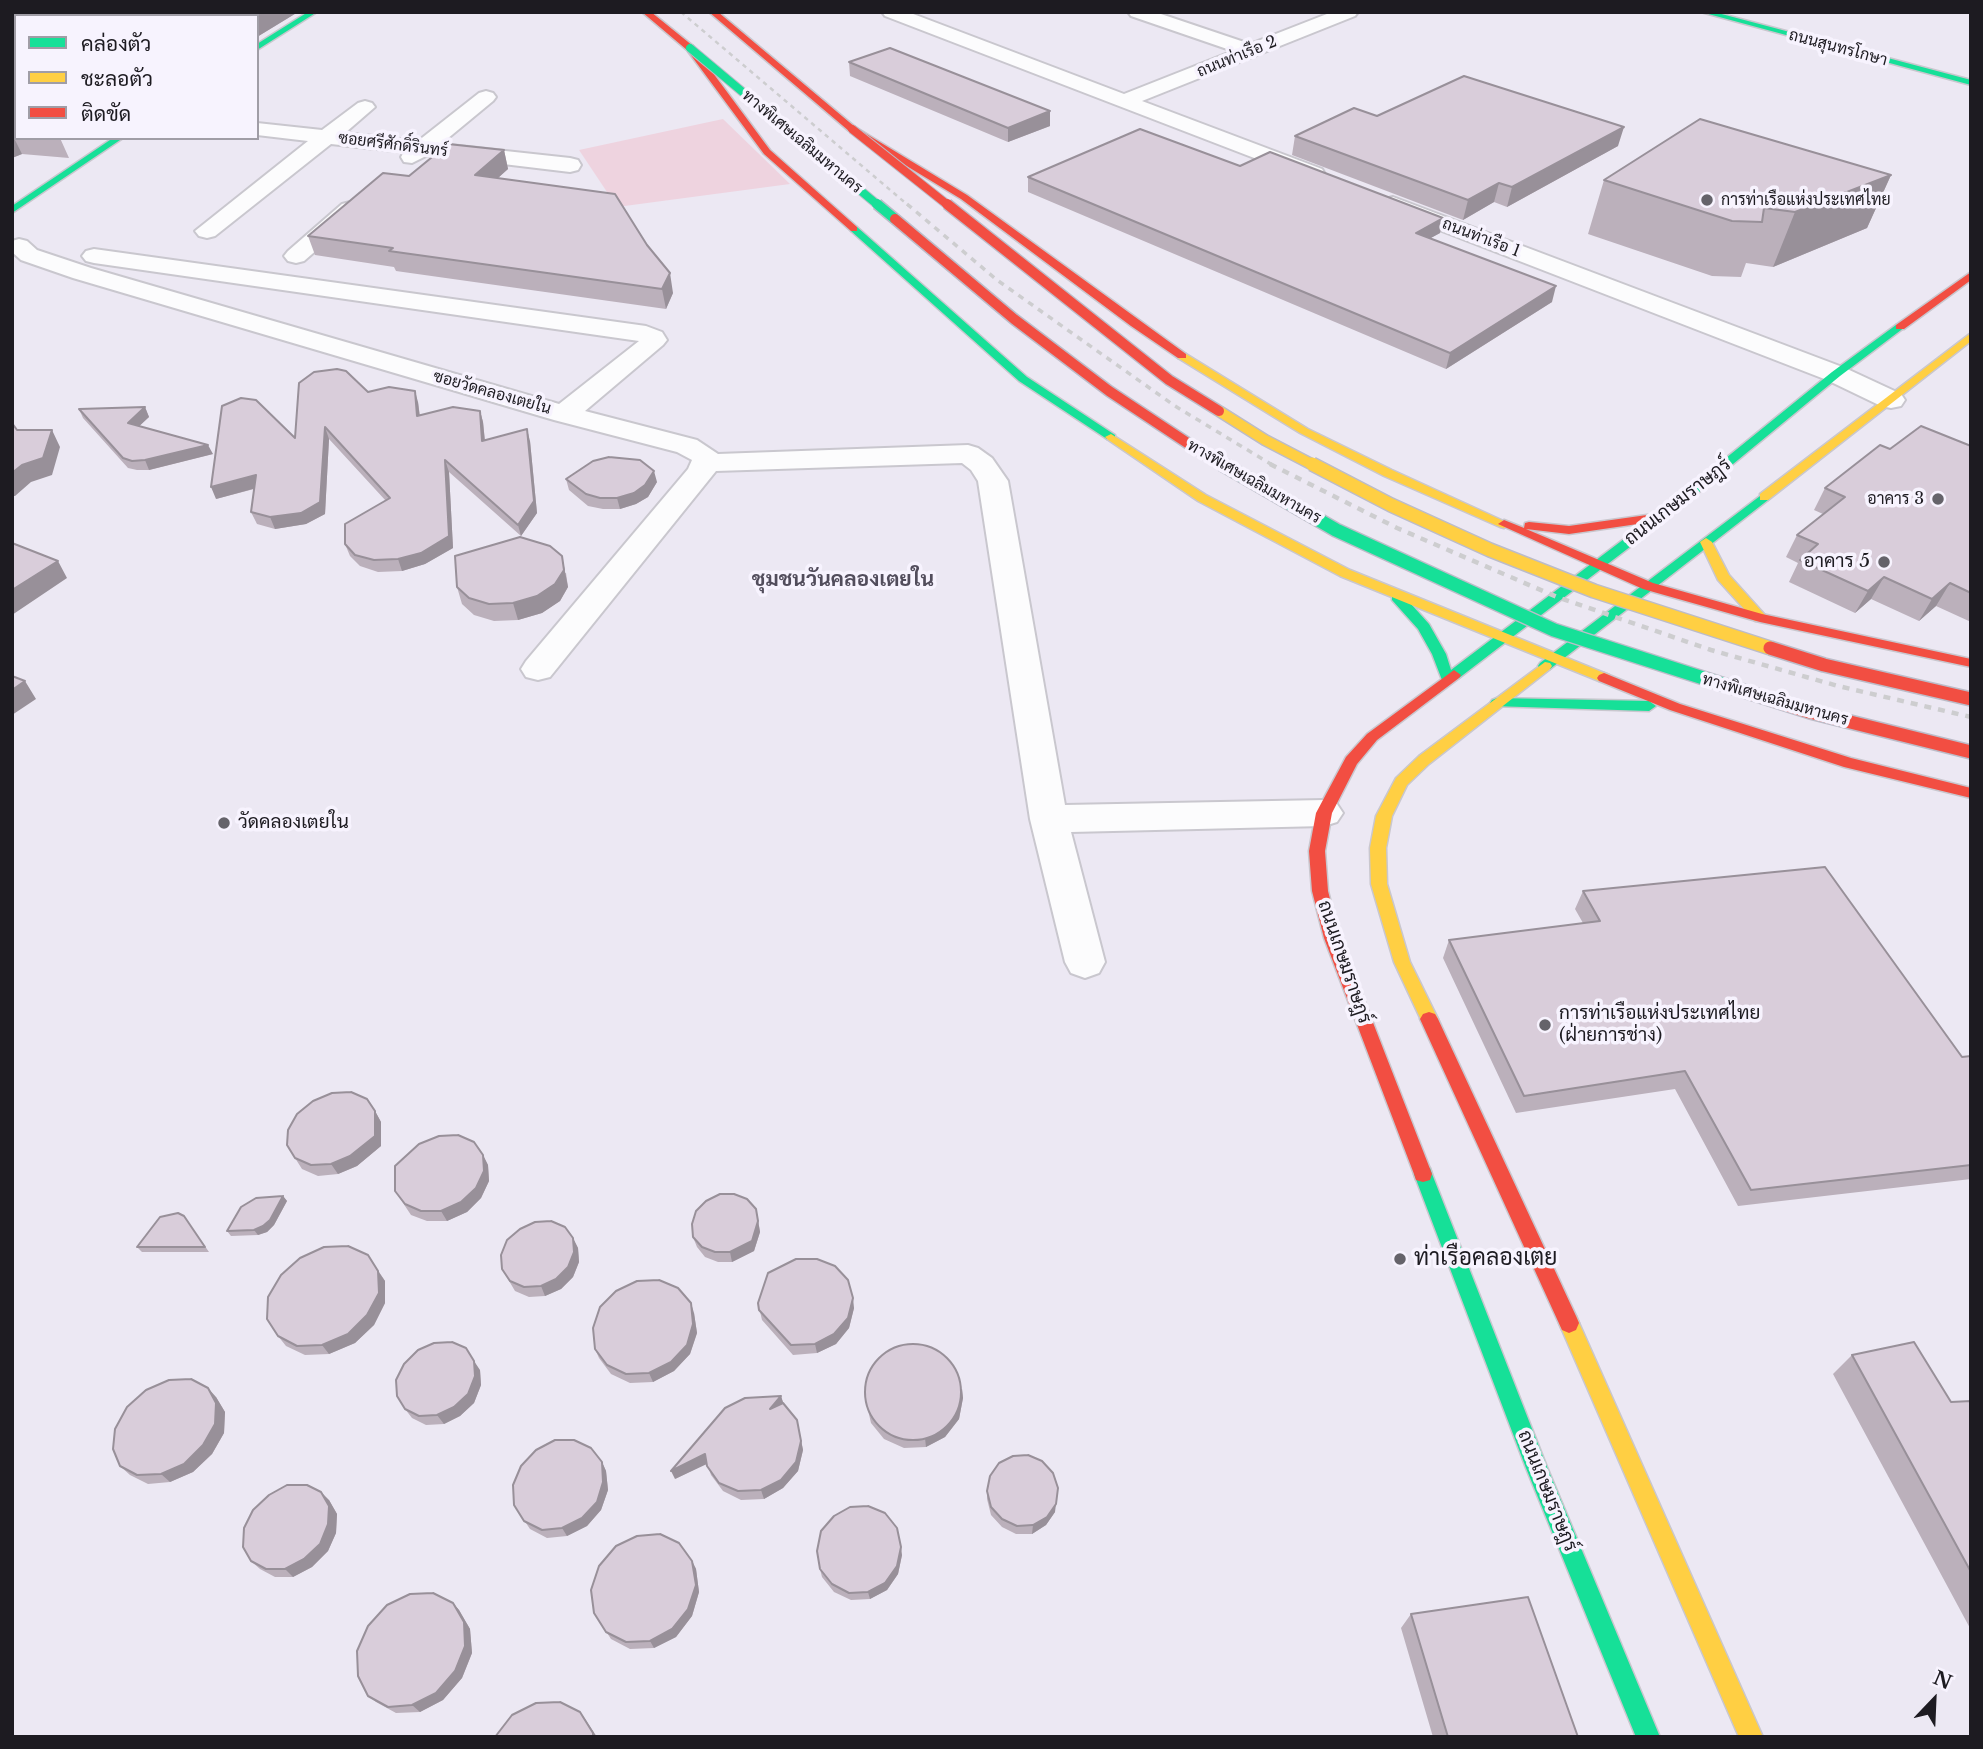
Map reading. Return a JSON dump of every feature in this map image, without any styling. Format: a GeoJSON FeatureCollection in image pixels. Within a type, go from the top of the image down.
{"type":"FeatureCollection","features":[{"type":"Feature","properties":{"kind":"main road"},"geometry":{"type":"LineString","coordinates":[[259,47],[313,12]]}},
{"type":"Feature","properties":{"kind":"main road","name":"ทางพิเศษเฉลิมมหานคร"},"geometry":{"type":"LineString","coordinates":[[646,12],[1014,319],[1109,391],[1206,455],[1336,530],[1554,630],[1810,712],[1971,752]]}},
{"type":"Feature","properties":{"kind":"main road"},"geometry":{"type":"LineString","coordinates":[[713,12],[852,129],[1169,380],[1265,440],[1380,499],[1490,550],[1594,592],[1824,665],[1971,699]]}},
{"type":"Feature","properties":{"kind":"main road","name":"ถนนสุนทรโกษา"},"geometry":{"type":"LineString","coordinates":[[1705,12],[1971,83]]}},
{"type":"Feature","properties":{"kind":"main road","name":"ถนนสุนทรโกษา"},"geometry":{"type":"LineString","coordinates":[[1756,12],[1971,69]]}},
{"type":"Feature","properties":{"kind":"main road"},"geometry":{"type":"LineString","coordinates":[[690,48],[767,152],[1023,379],[1202,498],[1345,573],[1675,707],[1849,763],[1971,793]]}},
{"type":"Feature","properties":{"kind":"main road"},"geometry":{"type":"LineString","coordinates":[[852,129],[964,197],[1135,324],[1210,375],[1304,431],[1388,473],[1648,586],[1760,618],[1971,663]]}},
{"type":"Feature","properties":{"kind":"main road"},"geometry":{"type":"LineString","coordinates":[[12,210],[116,140]]}},
{"type":"Feature","properties":{"kind":"main road","name":"ถนนเกษมราษฎร์"},"geometry":{"type":"LineString","coordinates":[[1648,1737],[1537,1468],[1332,938],[1320,891],[1317,851],[1324,813],[1350,761],[1372,737],[1447,677],[1661,517],[1836,373],[1971,275]]}},
{"type":"Feature","properties":{"kind":"main road"},"geometry":{"type":"LineString","coordinates":[[1751,1737],[1547,1274],[1402,961],[1379,884],[1378,848],[1384,816],[1401,782],[1432,753],[1971,336]]}},
{"type":"Feature","properties":{"kind":"main road"},"geometry":{"type":"LineString","coordinates":[[1499,522],[1569,530],[1661,517]]}},
{"type":"Feature","properties":{"kind":"main road"},"geometry":{"type":"LineString","coordinates":[[1706,542],[1723,577],[1760,618]]}},
{"type":"Feature","properties":{"kind":"main road"},"geometry":{"type":"LineString","coordinates":[[1394,594],[1424,628],[1440,654],[1447,677]]}},
{"type":"Feature","properties":{"kind":"main road"},"geometry":{"type":"LineString","coordinates":[[1497,703],[1675,707]]}},
{"type":"Feature","properties":{"kind":"street"},"geometry":{"type":"LineString","coordinates":[[891,12],[1330,180]]}},
{"type":"Feature","properties":{"kind":"street"},"geometry":{"type":"LineString","coordinates":[[1137,12],[1251,51]]}},
{"type":"Feature","properties":{"kind":"street","name":"ถนนท่าเรือ 2"},"geometry":{"type":"LineString","coordinates":[[1125,101],[1349,12]]}},
{"type":"Feature","properties":{"kind":"street"},"geometry":{"type":"LineString","coordinates":[[391,174],[486,97]]}},
{"type":"Feature","properties":{"kind":"street"},"geometry":{"type":"LineString","coordinates":[[206,231],[365,107]]}},
{"type":"Feature","properties":{"kind":"street","name":"ซอยศรีศักดิ์รินทร์"},"geometry":{"type":"LineString","coordinates":[[259,129],[570,165]]}},
{"type":"Feature","properties":{"kind":"street"},"geometry":{"type":"LineString","coordinates":[[296,256],[371,192]]}},
{"type":"Feature","properties":{"kind":"street","name":"ถนนท่าเรือ 1"},"geometry":{"type":"LineString","coordinates":[[1368,194],[1836,373],[1891,400]]}},
{"type":"Feature","properties":{"kind":"street"},"geometry":{"type":"LineString","coordinates":[[16,245],[637,331],[653,337],[654,340],[639,354],[564,414]]}},
{"type":"Feature","properties":{"kind":"street","name":"ซอยวัดคลองเตยใน"},"geometry":{"type":"LineString","coordinates":[[16,245],[29,255],[82,273],[564,414],[687,446],[705,456],[706,463]]}},
{"type":"Feature","properties":{"kind":"street"},"geometry":{"type":"LineString","coordinates":[[538,669],[706,463],[968,454],[982,464],[993,481],[1049,819],[1085,962]]}},
{"type":"Feature","properties":{"kind":"street"},"geometry":{"type":"LineString","coordinates":[[1049,819],[1324,813]]}},
{"type":"Feature","properties":{"kind":"shaded area"},"geometry":{"type":"Polygon","coordinates":[[[723,119],[790,184],[617,207],[579,150],[723,119]]]}},
{"type":"Feature","properties":{"kind":"building"},"geometry":{"type":"Polygon","coordinates":[[[12,12],[265,12],[259,15],[14,14],[12,45],[12,12]]]}},
{"type":"Feature","properties":{"kind":"building"},"geometry":{"type":"Polygon","coordinates":[[[890,48],[1050,111],[1008,128],[849,62],[890,48]]]}},
{"type":"Feature","properties":{"kind":"building"},"geometry":{"type":"Polygon","coordinates":[[[12,62],[14,136],[12,136],[12,62]]]}},
{"type":"Feature","properties":{"kind":"building"},"geometry":{"type":"Polygon","coordinates":[[[1464,76],[1624,127],[1512,187],[1499,183],[1468,200],[1295,136],[1354,108],[1377,116],[1464,76]]]}},
{"type":"Feature","properties":{"kind":"building"},"geometry":{"type":"Polygon","coordinates":[[[1700,119],[1891,175],[1795,212],[1764,208],[1762,222],[1732,221],[1604,180],[1700,119]]]}},
{"type":"Feature","properties":{"kind":"building"},"geometry":{"type":"Polygon","coordinates":[[[1140,129],[1240,166],[1270,152],[1443,218],[1416,233],[1556,286],[1450,353],[1028,177],[1140,129]]]}},
{"type":"Feature","properties":{"kind":"building"},"geometry":{"type":"Polygon","coordinates":[[[448,144],[504,150],[475,175],[615,194],[647,245],[670,273],[662,289],[389,251],[393,248],[308,236],[383,173],[409,176],[448,144]]]}},
{"type":"Feature","properties":{"kind":"building"},"geometry":{"type":"Polygon","coordinates":[[[337,369],[346,371],[368,392],[389,387],[415,391],[417,416],[453,407],[480,411],[482,441],[527,429],[534,501],[518,525],[445,460],[449,536],[421,553],[398,559],[374,560],[355,555],[345,544],[345,524],[390,498],[325,427],[320,502],[301,513],[270,517],[251,512],[256,475],[211,487],[222,406],[241,398],[256,400],[295,438],[299,383],[314,372],[337,369]]]}},
{"type":"Feature","properties":{"kind":"building"},"geometry":{"type":"Polygon","coordinates":[[[145,407],[128,423],[208,445],[132,461],[123,458],[79,409],[145,407]]]}},
{"type":"Feature","properties":{"kind":"building"},"geometry":{"type":"Polygon","coordinates":[[[12,423],[17,430],[52,430],[43,458],[22,465],[12,473],[12,423]]]}},
{"type":"Feature","properties":{"kind":"building"},"geometry":{"type":"Polygon","coordinates":[[[1921,426],[1971,446],[1971,593],[1950,583],[1932,599],[1884,577],[1868,591],[1800,560],[1818,544],[1797,535],[1845,497],[1825,488],[1880,445],[1890,449],[1921,426]]]}},
{"type":"Feature","properties":{"kind":"building"},"geometry":{"type":"Polygon","coordinates":[[[609,457],[640,460],[654,471],[645,485],[634,493],[617,498],[600,498],[586,494],[566,479],[593,461],[609,457]]]}},
{"type":"Feature","properties":{"kind":"building"},"geometry":{"type":"Polygon","coordinates":[[[520,537],[550,546],[562,556],[564,570],[555,584],[537,596],[513,603],[489,604],[469,598],[457,587],[455,556],[520,537]]]}},
{"type":"Feature","properties":{"kind":"building"},"geometry":{"type":"Polygon","coordinates":[[[12,543],[58,561],[12,590],[12,543]]]}},
{"type":"Feature","properties":{"kind":"building"},"geometry":{"type":"Polygon","coordinates":[[[12,676],[25,681],[12,690],[12,676]]]}},
{"type":"Feature","properties":{"kind":"building"},"geometry":{"type":"Polygon","coordinates":[[[1825,867],[1962,1057],[1971,1056],[1971,1165],[1751,1190],[1685,1071],[1524,1096],[1449,940],[1600,921],[1583,891],[1825,867]]]}},
{"type":"Feature","properties":{"kind":"building"},"geometry":{"type":"Polygon","coordinates":[[[351,1092],[367,1099],[375,1111],[375,1136],[350,1156],[331,1164],[311,1165],[295,1158],[287,1145],[288,1130],[297,1114],[313,1101],[332,1093],[351,1092]]]}},
{"type":"Feature","properties":{"kind":"building"},"geometry":{"type":"Polygon","coordinates":[[[458,1135],[474,1142],[483,1155],[484,1171],[476,1188],[461,1202],[441,1211],[421,1211],[405,1204],[395,1191],[395,1166],[419,1144],[439,1136],[458,1135]]]}},
{"type":"Feature","properties":{"kind":"building"},"geometry":{"type":"Polygon","coordinates":[[[720,1194],[734,1194],[747,1199],[756,1209],[758,1221],[752,1241],[730,1252],[715,1252],[702,1247],[693,1237],[692,1224],[696,1211],[706,1201],[720,1194]]]}},
{"type":"Feature","properties":{"kind":"building"},"geometry":{"type":"Polygon","coordinates":[[[283,1196],[270,1220],[263,1226],[254,1230],[227,1231],[241,1207],[256,1198],[283,1196]]]}},
{"type":"Feature","properties":{"kind":"building"},"geometry":{"type":"Polygon","coordinates":[[[178,1213],[184,1216],[205,1247],[137,1247],[160,1217],[178,1213]]]}},
{"type":"Feature","properties":{"kind":"building"},"geometry":{"type":"Polygon","coordinates":[[[551,1221],[565,1227],[573,1238],[574,1252],[568,1267],[556,1279],[541,1286],[524,1287],[510,1281],[502,1269],[501,1255],[507,1240],[520,1229],[535,1222],[551,1221]]]}},
{"type":"Feature","properties":{"kind":"building"},"geometry":{"type":"Polygon","coordinates":[[[348,1246],[368,1255],[378,1271],[379,1293],[367,1315],[348,1334],[322,1345],[297,1346],[278,1336],[267,1319],[268,1297],[281,1275],[300,1258],[324,1247],[348,1246]]]}},
{"type":"Feature","properties":{"kind":"building"},"geometry":{"type":"Polygon","coordinates":[[[796,1259],[817,1259],[835,1266],[848,1280],[853,1298],[848,1318],[834,1334],[815,1344],[791,1345],[759,1310],[758,1303],[768,1273],[796,1259]]]}},
{"type":"Feature","properties":{"kind":"building"},"geometry":{"type":"Polygon","coordinates":[[[659,1280],[678,1288],[691,1303],[693,1324],[687,1345],[671,1362],[649,1373],[626,1374],[607,1365],[595,1349],[593,1328],[600,1307],[616,1291],[637,1281],[659,1280]]]}},
{"type":"Feature","properties":{"kind":"building"},"geometry":{"type":"Polygon","coordinates":[[[452,1342],[466,1348],[474,1361],[475,1376],[468,1394],[454,1407],[437,1415],[419,1416],[405,1409],[397,1396],[396,1380],[404,1364],[418,1350],[434,1343],[452,1342]]]}},
{"type":"Feature","properties":{"kind":"building"},"geometry":{"type":"Polygon","coordinates":[[[1914,1342],[1951,1402],[1971,1401],[1971,1572],[1852,1355],[1914,1342]]]}},
{"type":"Feature","properties":{"kind":"building"},"geometry":{"type":"Polygon","coordinates":[[[913,1344],[931,1348],[947,1358],[957,1374],[961,1392],[957,1410],[947,1426],[931,1436],[913,1440],[895,1436],[879,1426],[869,1410],[865,1392],[869,1374],[879,1358],[895,1348],[913,1344]]]}},
{"type":"Feature","properties":{"kind":"building"},"geometry":{"type":"Polygon","coordinates":[[[191,1379],[208,1388],[216,1403],[215,1424],[203,1445],[184,1464],[161,1474],[137,1475],[120,1466],[113,1449],[115,1429],[127,1407],[146,1390],[169,1380],[191,1379]]]}},
{"type":"Feature","properties":{"kind":"building"},"geometry":{"type":"Polygon","coordinates":[[[781,1396],[770,1409],[783,1403],[797,1420],[801,1441],[796,1462],[781,1480],[761,1490],[738,1491],[719,1483],[707,1466],[705,1454],[671,1471],[725,1408],[745,1398],[781,1396]]]}},
{"type":"Feature","properties":{"kind":"building"},"geometry":{"type":"Polygon","coordinates":[[[555,1440],[574,1440],[591,1448],[602,1462],[603,1482],[597,1502],[582,1518],[562,1528],[542,1530],[524,1521],[514,1505],[513,1485],[521,1466],[536,1450],[555,1440]]]}},
{"type":"Feature","properties":{"kind":"building"},"geometry":{"type":"Polygon","coordinates":[[[1028,1455],[1042,1461],[1053,1473],[1058,1488],[1056,1504],[1047,1517],[1033,1525],[1017,1526],[1002,1519],[991,1507],[987,1491],[990,1476],[999,1463],[1013,1456],[1028,1455]]]}},
{"type":"Feature","properties":{"kind":"building"},"geometry":{"type":"Polygon","coordinates":[[[287,1485],[307,1485],[321,1492],[329,1506],[328,1524],[320,1544],[304,1559],[285,1569],[266,1569],[251,1561],[243,1547],[244,1528],[253,1510],[269,1495],[287,1485]]]}},
{"type":"Feature","properties":{"kind":"building"},"geometry":{"type":"Polygon","coordinates":[[[868,1506],[885,1513],[897,1528],[901,1547],[897,1566],[885,1583],[868,1592],[849,1593],[832,1584],[820,1569],[817,1551],[821,1531],[834,1516],[850,1507],[868,1506]]]}},
{"type":"Feature","properties":{"kind":"building"},"geometry":{"type":"Polygon","coordinates":[[[660,1534],[679,1543],[692,1561],[696,1585],[688,1609],[672,1629],[650,1641],[626,1642],[606,1632],[594,1613],[591,1590],[599,1566],[616,1546],[637,1536],[660,1534]]]}},
{"type":"Feature","properties":{"kind":"building"},"geometry":{"type":"Polygon","coordinates":[[[433,1593],[453,1603],[464,1622],[465,1646],[455,1671],[436,1693],[412,1705],[388,1707],[368,1696],[358,1676],[357,1651],[368,1626],[387,1605],[410,1594],[433,1593]]]}},
{"type":"Feature","properties":{"kind":"building"},"geometry":{"type":"Polygon","coordinates":[[[1528,1597],[1578,1737],[1448,1737],[1411,1614],[1528,1597]]]}},
{"type":"Feature","properties":{"kind":"building"},"geometry":{"type":"Polygon","coordinates":[[[560,1702],[580,1712],[593,1737],[495,1737],[512,1715],[536,1703],[560,1702]]]}},
{"type":"Feature","properties":{"kind":"railway"},"geometry":{"type":"LineString","coordinates":[[681,12],[909,206]]}},
{"type":"Feature","properties":{"kind":"railway"},"geometry":{"type":"LineString","coordinates":[[907,204],[997,280],[1175,406],[1274,466]]}},
{"type":"Feature","properties":{"kind":"railway"},"geometry":{"type":"LineString","coordinates":[[1270,464],[1397,528],[1557,597],[1711,650],[1838,686],[1971,717]]}},
{"type":"Feature","properties":{"kind":"traffic: fast"},"geometry":{"type":"LineString","coordinates":[[259,47],[313,12]]}},
{"type":"Feature","properties":{"kind":"traffic: fast"},"geometry":{"type":"LineString","coordinates":[[1705,12],[1971,83]]}},
{"type":"Feature","properties":{"kind":"traffic: fast"},"geometry":{"type":"LineString","coordinates":[[690,48],[895,219]]}},
{"type":"Feature","properties":{"kind":"traffic: fast"},"geometry":{"type":"LineString","coordinates":[[12,210],[116,140]]}},
{"type":"Feature","properties":{"kind":"traffic: fast"},"geometry":{"type":"LineString","coordinates":[[854,229],[1023,379],[1111,437]]}},
{"type":"Feature","properties":{"kind":"traffic: fast"},"geometry":{"type":"LineString","coordinates":[[1454,675],[1661,517],[1836,374],[1900,327]]}},
{"type":"Feature","properties":{"kind":"traffic: fast"},"geometry":{"type":"LineString","coordinates":[[1198,450],[1336,530],[1554,630],[1725,685]]}},
{"type":"Feature","properties":{"kind":"traffic: fast"},"geometry":{"type":"LineString","coordinates":[[1545,666],[1764,497]]}},
{"type":"Feature","properties":{"kind":"traffic: fast"},"geometry":{"type":"LineString","coordinates":[[1397,597],[1424,627],[1439,654],[1447,677]]}},
{"type":"Feature","properties":{"kind":"traffic: fast"},"geometry":{"type":"LineString","coordinates":[[1497,703],[1649,706]]}},
{"type":"Feature","properties":{"kind":"traffic: fast"},"geometry":{"type":"LineString","coordinates":[[1423,1174],[1537,1468],[1648,1737]]}},
{"type":"Feature","properties":{"kind":"traffic: slow"},"geometry":{"type":"LineString","coordinates":[[1764,497],[1971,336]]}},
{"type":"Feature","properties":{"kind":"traffic: slow"},"geometry":{"type":"LineString","coordinates":[[1182,356],[1304,431],[1388,473],[1504,524]]}},
{"type":"Feature","properties":{"kind":"traffic: slow"},"geometry":{"type":"LineString","coordinates":[[1219,411],[1265,440],[1391,505],[1490,550],[1594,591],[1770,648]]}},
{"type":"Feature","properties":{"kind":"traffic: slow"},"geometry":{"type":"LineString","coordinates":[[1111,437],[1202,498],[1345,573],[1604,678]]}},
{"type":"Feature","properties":{"kind":"traffic: slow"},"geometry":{"type":"LineString","coordinates":[[1706,542],[1723,577],[1760,618]]}},
{"type":"Feature","properties":{"kind":"traffic: slow"},"geometry":{"type":"LineString","coordinates":[[1429,1019],[1402,962],[1379,884],[1378,848],[1384,816],[1401,782],[1424,760],[1545,666]]}},
{"type":"Feature","properties":{"kind":"traffic: slow"},"geometry":{"type":"LineString","coordinates":[[1569,1323],[1751,1737]]}},
{"type":"Feature","properties":{"kind":"traffic: jam"},"geometry":{"type":"LineString","coordinates":[[646,12],[690,48],[767,152],[854,229]]}},
{"type":"Feature","properties":{"kind":"traffic: jam"},"geometry":{"type":"LineString","coordinates":[[713,12],[852,129],[964,197],[1182,356]]}},
{"type":"Feature","properties":{"kind":"traffic: jam"},"geometry":{"type":"LineString","coordinates":[[852,129],[1169,380],[1219,411]]}},
{"type":"Feature","properties":{"kind":"traffic: jam"},"geometry":{"type":"LineString","coordinates":[[895,219],[1014,319],[1109,391],[1198,450]]}},
{"type":"Feature","properties":{"kind":"traffic: jam"},"geometry":{"type":"LineString","coordinates":[[1900,327],[1971,275]]}},
{"type":"Feature","properties":{"kind":"traffic: jam"},"geometry":{"type":"LineString","coordinates":[[1529,526],[1569,530],[1661,517]]}},
{"type":"Feature","properties":{"kind":"traffic: jam"},"geometry":{"type":"LineString","coordinates":[[1504,524],[1648,586],[1760,618],[1971,663]]}},
{"type":"Feature","properties":{"kind":"traffic: jam"},"geometry":{"type":"LineString","coordinates":[[1770,648],[1824,665],[1971,699]]}},
{"type":"Feature","properties":{"kind":"traffic: jam"},"geometry":{"type":"LineString","coordinates":[[1423,1174],[1332,938],[1320,891],[1317,851],[1324,813],[1351,761],[1372,737],[1454,675]]}},
{"type":"Feature","properties":{"kind":"traffic: jam"},"geometry":{"type":"LineString","coordinates":[[1604,678],[1675,707],[1849,763],[1971,793]]}},
{"type":"Feature","properties":{"kind":"traffic: jam"},"geometry":{"type":"LineString","coordinates":[[1725,685],[1810,712],[1971,752]]}},
{"type":"Feature","properties":{"kind":"traffic: jam"},"geometry":{"type":"LineString","coordinates":[[1429,1019],[1569,1323]]}},
{"type":"Feature","properties":{"kind":"place","name":"การท่าเรือแห่งประเทศไทย"},"geometry":{"type":"Point","coordinates":[1707,200]}},
{"type":"Feature","properties":{"kind":"place","name":"อาคาร 3"},"geometry":{"type":"Point","coordinates":[1938,499]}},
{"type":"Feature","properties":{"kind":"place","name":"อาคาร 5"},"geometry":{"type":"Point","coordinates":[1884,562]}},
{"type":"Feature","properties":{"kind":"place","name":"วัดคลองเตยใน"},"geometry":{"type":"Point","coordinates":[224,823]}},
{"type":"Feature","properties":{"kind":"place","name":"การท่าเรือแห่งประเทศไทย (ฝ่ายการช่าง)"},"geometry":{"type":"Point","coordinates":[1545,1025]}},
{"type":"Feature","properties":{"kind":"place","name":"ท่าเรือคลองเตย"},"geometry":{"type":"Point","coordinates":[1400,1259]}},
{"type":"Feature","properties":{"kind":"district","name":"ชุมชนวันคลองเตยใน"},"geometry":{"type":"Point","coordinates":[843,580]}}]}
